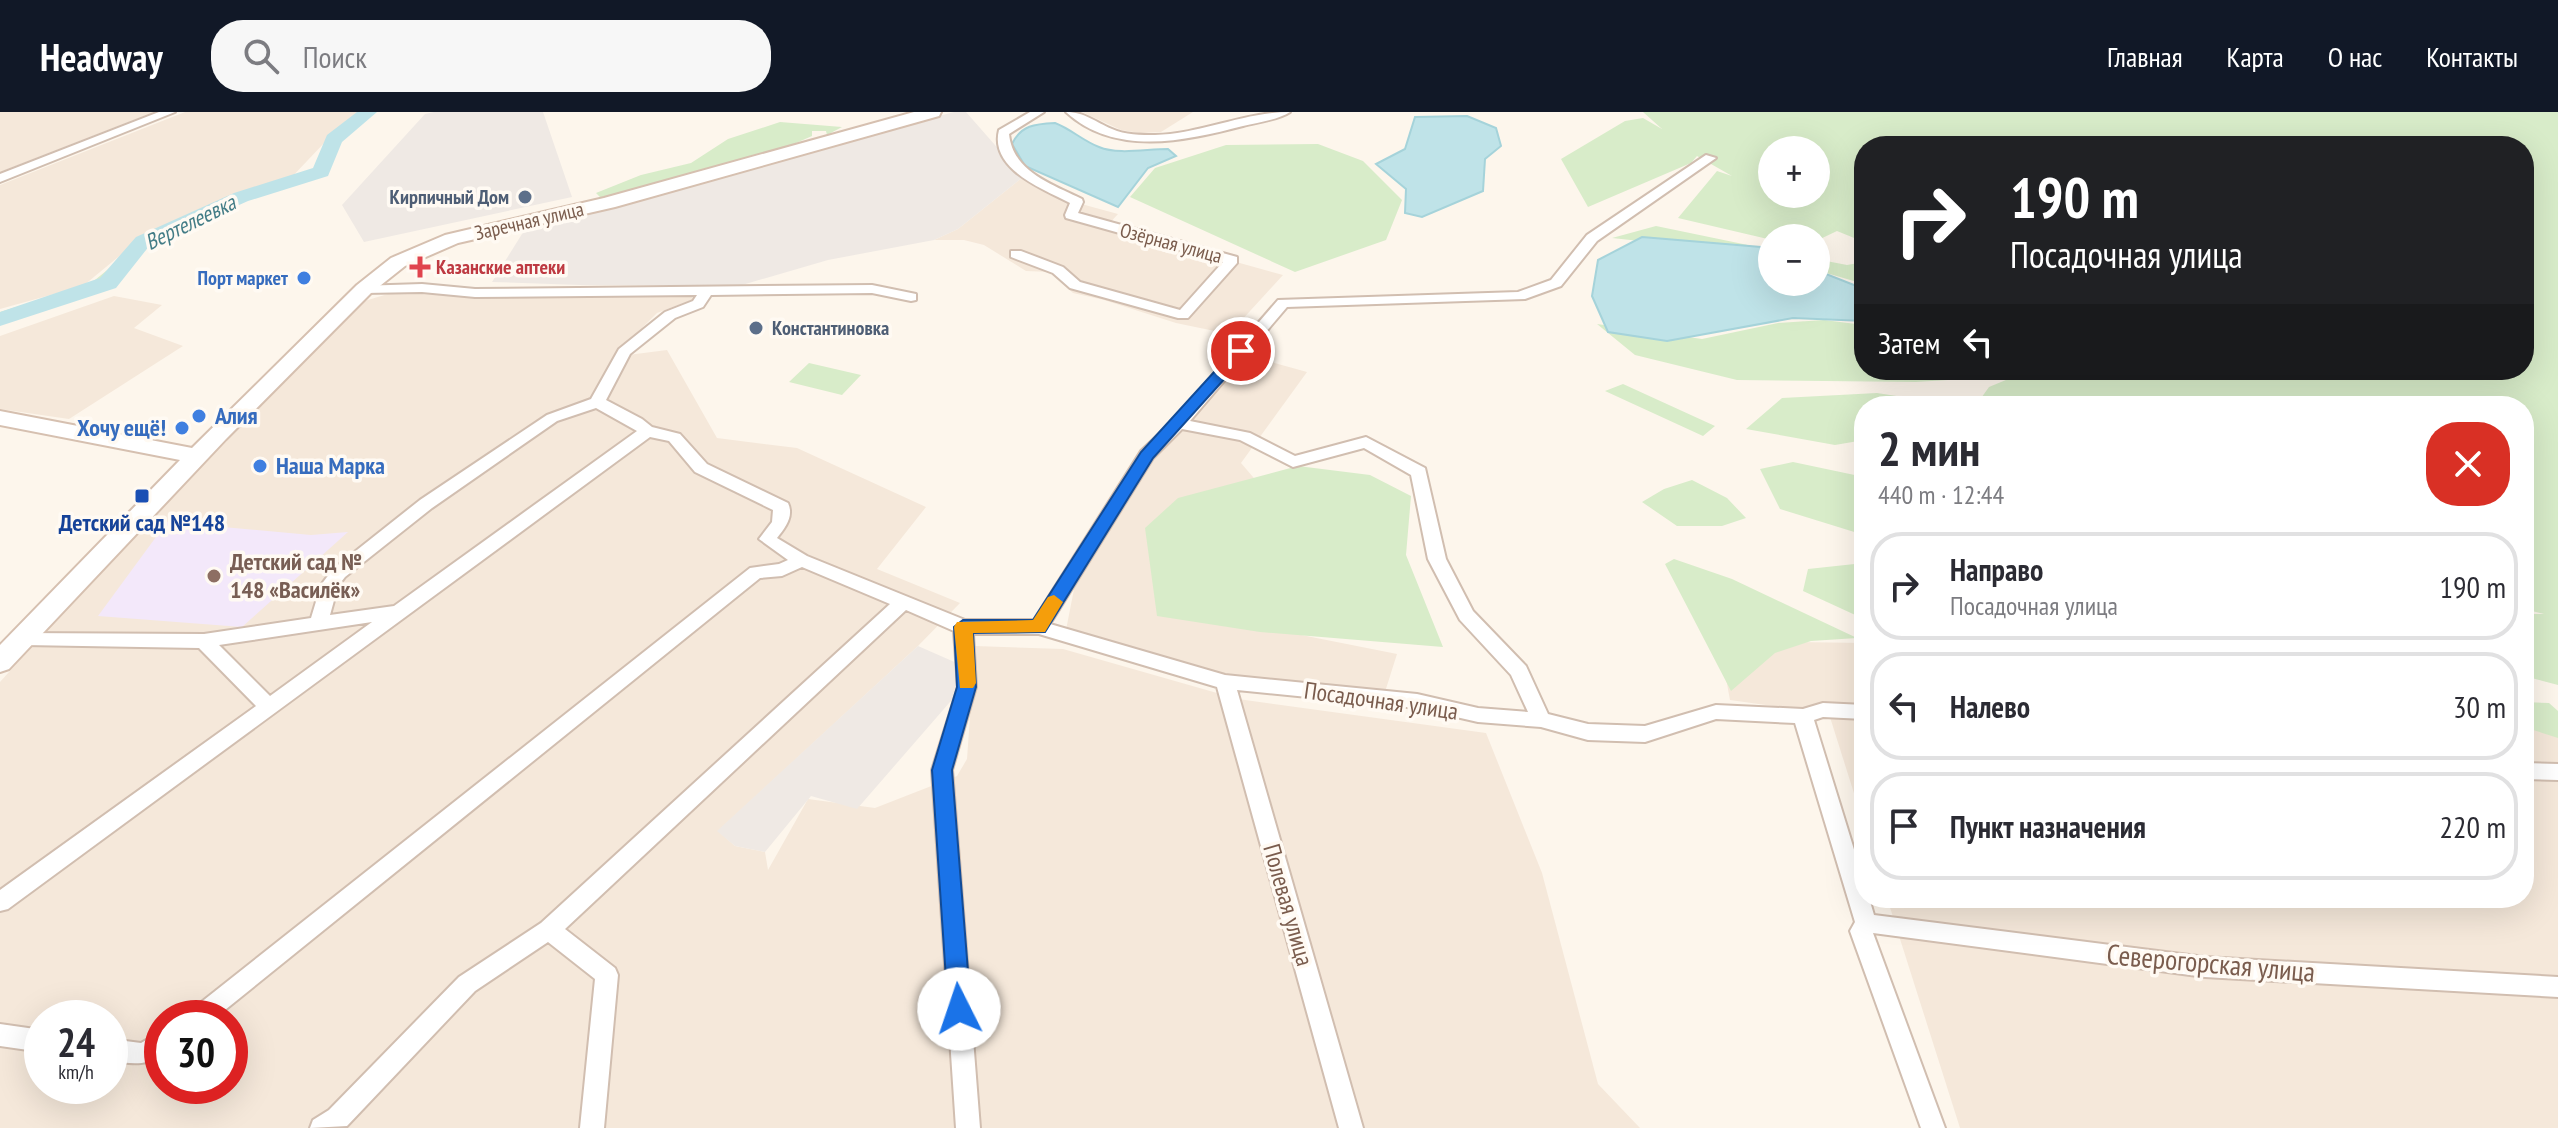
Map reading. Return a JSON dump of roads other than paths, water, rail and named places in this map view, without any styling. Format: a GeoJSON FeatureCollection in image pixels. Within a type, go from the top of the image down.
{"type":"FeatureCollection","features":[{"type":"Feature","properties":{"kind":"street"},"geometry":{"type":"LineString","coordinates":[[0,178],[169,112]]}},
{"type":"Feature","properties":{"kind":"street","name":"Заречная улица"},"geometry":{"type":"LineString","coordinates":[[0,662],[196,456],[364,289],[398,262],[452,239],[608,203],[933,112]]}},
{"type":"Feature","properties":{"kind":"street","name":"Озёрная улица"},"geometry":{"type":"LineString","coordinates":[[1016,254],[1058,270],[1075,285],[1183,315],[1232,260],[1071,215],[1077,202],[1011,164],[1002,148],[1003,133],[1038,112]]}},
{"type":"Feature","properties":{"kind":"street"},"geometry":{"type":"LineString","coordinates":[[1072,112],[1117,135],[1153,137],[1195,133],[1284,112]]}},
{"type":"Feature","properties":{"kind":"street"},"geometry":{"type":"LineString","coordinates":[[1039,627],[1147,455],[1179,424],[1283,303],[1520,296],[1556,283],[1592,238],[1710,158]]}},
{"type":"Feature","properties":{"kind":"street"},"geometry":{"type":"LineString","coordinates":[[364,289],[422,288],[475,293],[872,289],[911,297]]}},
{"type":"Feature","properties":{"kind":"street"},"geometry":{"type":"LineString","coordinates":[[318,624],[330,585],[339,573],[402,521],[552,418],[597,402],[624,352],[670,315],[698,304],[707,290]]}},
{"type":"Feature","properties":{"kind":"street"},"geometry":{"type":"LineString","coordinates":[[0,902],[647,431],[637,422],[597,402]]}},
{"type":"Feature","properties":{"kind":"street"},"geometry":{"type":"LineString","coordinates":[[0,418],[196,456]]}},
{"type":"Feature","properties":{"kind":"street"},"geometry":{"type":"LineString","coordinates":[[1179,424],[1244,436],[1293,462],[1366,442],[1419,472],[1437,559],[1466,615],[1519,671],[1541,720]]}},
{"type":"Feature","properties":{"kind":"street","name":"Посадочная улица"},"geometry":{"type":"LineString","coordinates":[[647,431],[674,437],[701,468],[782,507],[780,523],[767,539],[801,560],[963,627],[1039,627],[1225,682],[1417,701],[1478,715],[1541,720],[1588,732],[1645,734],[1716,712],[1803,716],[1823,710],[1854,712]]}},
{"type":"Feature","properties":{"kind":"street"},"geometry":{"type":"LineString","coordinates":[[221,1000],[756,572],[782,570],[801,560]]}},
{"type":"Feature","properties":{"kind":"street"},"geometry":{"type":"LineString","coordinates":[[322,1128],[338,1118],[467,984],[549,930],[905,601]]}},
{"type":"Feature","properties":{"kind":"street"},"geometry":{"type":"LineString","coordinates":[[24,638],[204,641],[396,612]]}},
{"type":"Feature","properties":{"kind":"street"},"geometry":{"type":"LineString","coordinates":[[963,627],[967,687],[942,770],[968,1128]]}},
{"type":"Feature","properties":{"kind":"street"},"geometry":{"type":"LineString","coordinates":[[204,641],[267,705]]}},
{"type":"Feature","properties":{"kind":"street","name":"Полевая улица"},"geometry":{"type":"LineString","coordinates":[[1225,682],[1351,1128]]}},
{"type":"Feature","properties":{"kind":"street"},"geometry":{"type":"LineString","coordinates":[[1803,716],[1854,884]]}},
{"type":"Feature","properties":{"kind":"street"},"geometry":{"type":"LineString","coordinates":[[2534,771],[2558,772]]}},
{"type":"Feature","properties":{"kind":"street"},"geometry":{"type":"LineString","coordinates":[[1861,908],[1866,923],[1861,931],[1933,1128]]}},
{"type":"Feature","properties":{"kind":"street","name":"Северогорская улица"},"geometry":{"type":"LineString","coordinates":[[1866,923],[2205,967],[2558,987]]}},
{"type":"Feature","properties":{"kind":"street"},"geometry":{"type":"LineString","coordinates":[[549,930],[607,975],[592,1128]]}},
{"type":"Feature","properties":{"kind":"street"},"geometry":{"type":"LineString","coordinates":[[0,1035],[24,1038]]}},
{"type":"Feature","properties":{"kind":"water"},"geometry":{"type":"Polygon","coordinates":[[[1467,116],[1496,128],[1501,146],[1485,159],[1483,191],[1422,217],[1405,213],[1406,189],[1376,164],[1405,149],[1415,117],[1467,116]]]}},
{"type":"Feature","properties":{"kind":"water"},"geometry":{"type":"Polygon","coordinates":[[[1055,123],[1107,149],[1168,149],[1176,156],[1148,168],[1118,207],[1025,166],[1012,144],[1016,138],[1029,127],[1055,123]]]}},
{"type":"Feature","properties":{"kind":"water"},"geometry":{"type":"Polygon","coordinates":[[[1642,237],[1758,247],[1758,296],[1830,296],[1830,276],[1854,285],[1854,321],[1793,318],[1667,341],[1608,332],[1592,296],[1598,260],[1642,237]]]}},
{"type":"Feature","properties":{"kind":"waterway","name":"Вертелеевка"},"geometry":{"type":"LineString","coordinates":[[0,319],[108,283],[143,241],[241,197],[321,172],[334,139],[368,112]]}},
{"type":"Feature","properties":{"kind":"place","name":"Кирпичный Дом"},"geometry":{"type":"Point","coordinates":[525,197]}},
{"type":"Feature","properties":{"kind":"place","name":"Казанские аптеки"},"geometry":{"type":"Point","coordinates":[420,267]}},
{"type":"Feature","properties":{"kind":"place","name":"Порт маркет"},"geometry":{"type":"Point","coordinates":[304,278]}},
{"type":"Feature","properties":{"kind":"place","name":"Константиновка"},"geometry":{"type":"Point","coordinates":[756,328]}},
{"type":"Feature","properties":{"kind":"place","name":"Алия"},"geometry":{"type":"Point","coordinates":[199,416]}},
{"type":"Feature","properties":{"kind":"place","name":"Хочу ещё!"},"geometry":{"type":"Point","coordinates":[182,428]}},
{"type":"Feature","properties":{"kind":"place","name":"Наша Марка"},"geometry":{"type":"Point","coordinates":[260,466]}},
{"type":"Feature","properties":{"kind":"place","name":"Детский сад №148"},"geometry":{"type":"Point","coordinates":[142,496]}},
{"type":"Feature","properties":{"kind":"place","name":"Детский сад № 148 «Василёк»"},"geometry":{"type":"Point","coordinates":[214,576]}}]}
